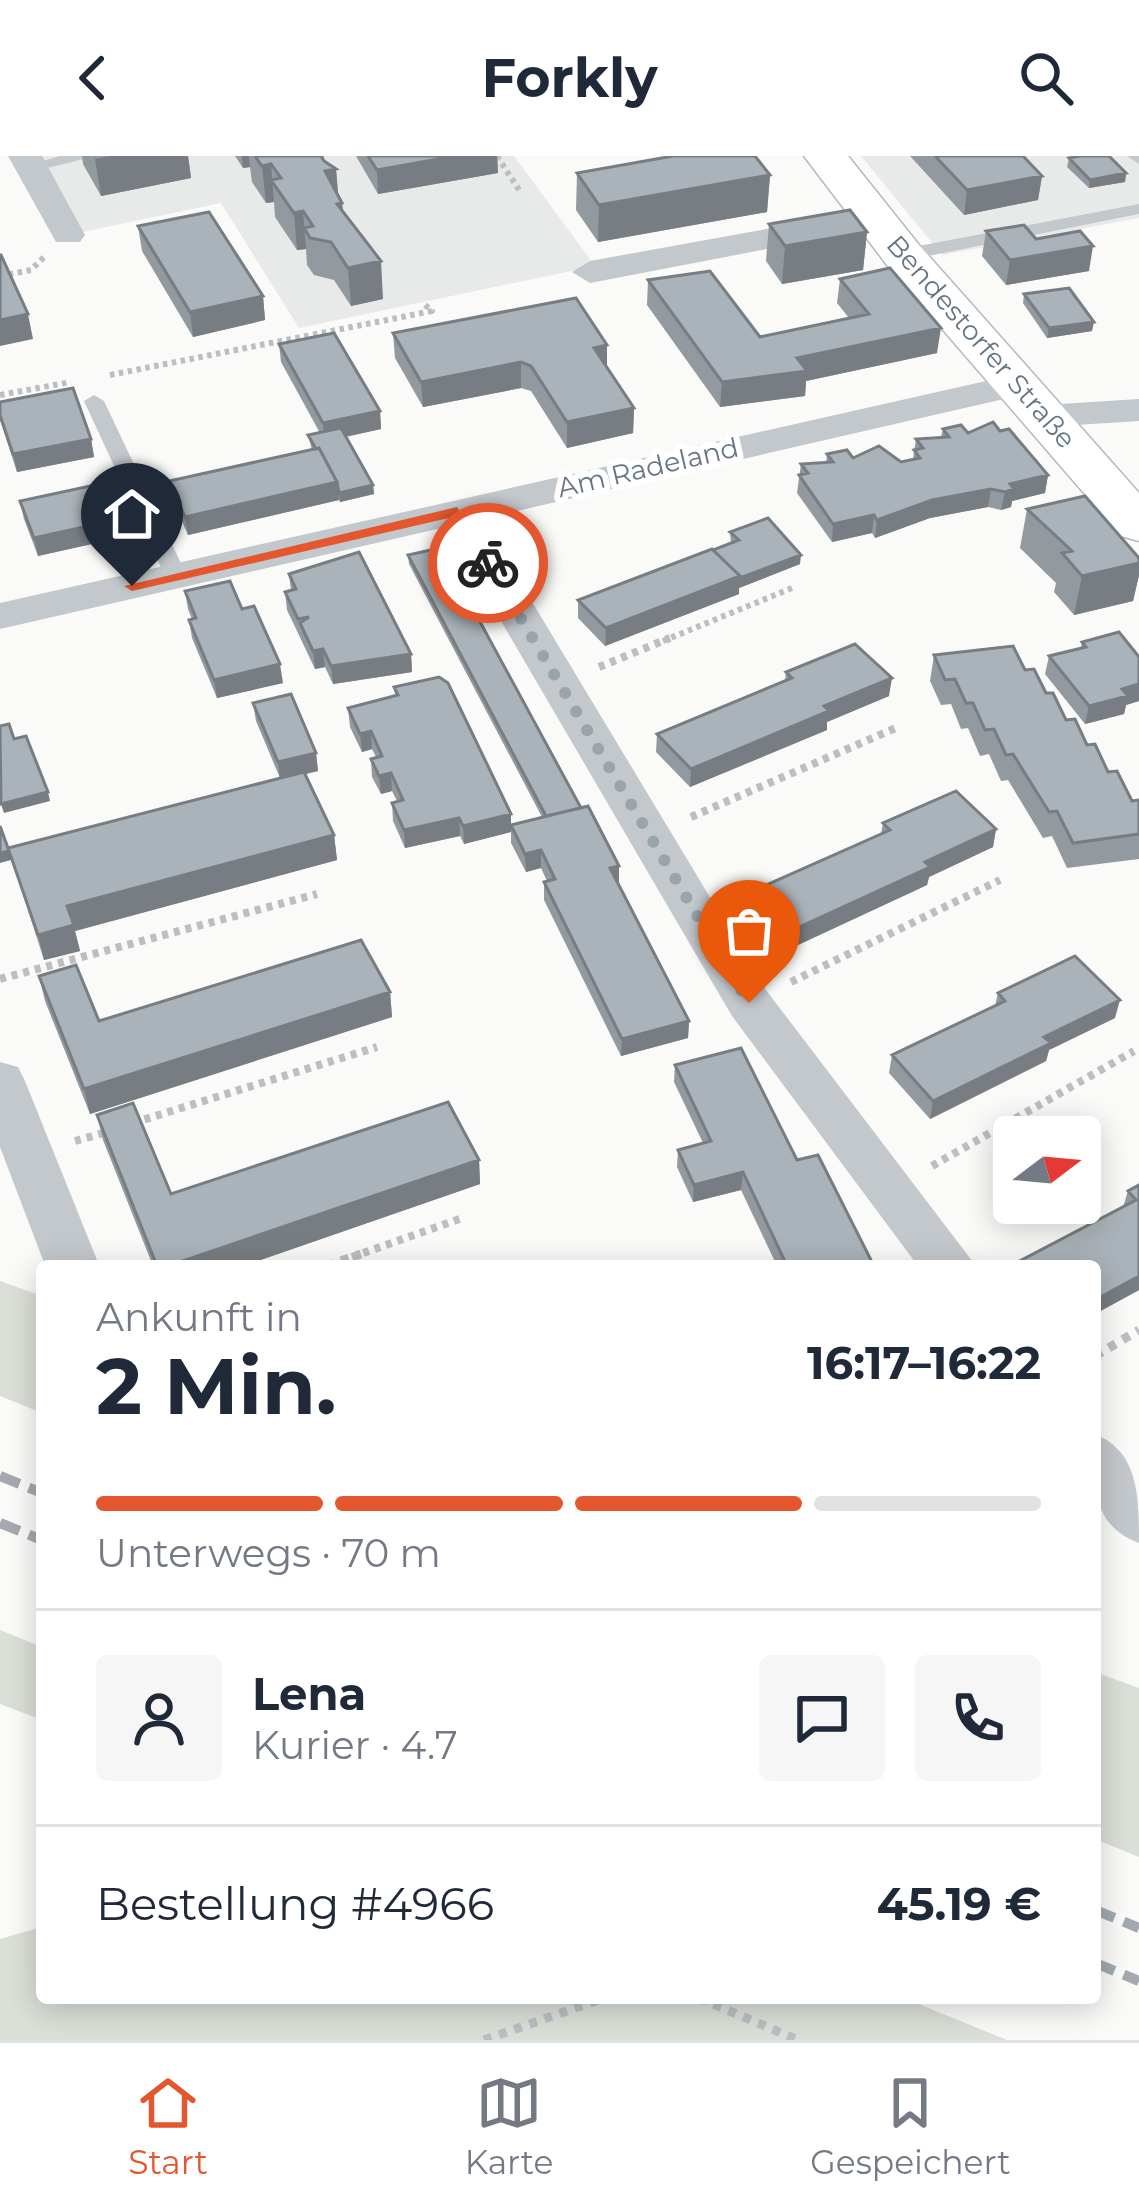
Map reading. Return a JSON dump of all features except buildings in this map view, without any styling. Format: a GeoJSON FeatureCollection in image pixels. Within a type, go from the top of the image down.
{"type":"FeatureCollection","features":[{"type":"Feature","properties":{"kind":"street","name":"Bendestorfer Straße"},"geometry":{"type":"LineString","coordinates":[[826,156],[889,237],[1139,525]]}},
{"type":"Feature","properties":{"kind":"street"},"geometry":{"type":"LineString","coordinates":[[28,162],[68,235]]}},
{"type":"Feature","properties":{"kind":"street"},"geometry":{"type":"LineString","coordinates":[[590,272],[889,237]]}},
{"type":"Feature","properties":{"kind":"street","name":"Am Radeland"},"geometry":{"type":"LineString","coordinates":[[0,616],[457,511],[1030,400],[1139,410]]}},
{"type":"Feature","properties":{"kind":"street"},"geometry":{"type":"LineString","coordinates":[[457,511],[749,1003],[944,1260]]}},
{"type":"Feature","properties":{"kind":"street"},"geometry":{"type":"LineString","coordinates":[[0,1081],[70,1260]]}},
{"type":"Feature","properties":{"kind":"street"},"geometry":{"type":"LineString","coordinates":[[1101,1467],[1139,1517]]}},
{"type":"Feature","properties":{"kind":"lane"},"geometry":{"type":"LineString","coordinates":[[28,162],[87,156]]}},
{"type":"Feature","properties":{"kind":"lane"},"geometry":{"type":"LineString","coordinates":[[889,237],[1139,209]]}},
{"type":"Feature","properties":{"kind":"lane"},"geometry":{"type":"LineString","coordinates":[[94,401],[176,576]]}},
{"type":"Feature","properties":{"kind":"path"},"geometry":{"type":"LineString","coordinates":[[497,156],[521,193]]}},
{"type":"Feature","properties":{"kind":"path"},"geometry":{"type":"LineString","coordinates":[[0,395],[432,311],[423,303]]}},
{"type":"Feature","properties":{"kind":"path"},"geometry":{"type":"LineString","coordinates":[[560,682],[792,588]]}},
{"type":"Feature","properties":{"kind":"path"},"geometry":{"type":"LineString","coordinates":[[650,835],[898,727]]}},
{"type":"Feature","properties":{"kind":"path"},"geometry":{"type":"LineString","coordinates":[[749,1003],[1000,880]]}},
{"type":"Feature","properties":{"kind":"path"},"geometry":{"type":"LineString","coordinates":[[0,979],[316,894]]}},
{"type":"Feature","properties":{"kind":"path"},"geometry":{"type":"LineString","coordinates":[[30,1156],[377,1046]]}},
{"type":"Feature","properties":{"kind":"path"},"geometry":{"type":"LineString","coordinates":[[891,1190],[1134,1051]]}},
{"type":"Feature","properties":{"kind":"path"},"geometry":{"type":"LineString","coordinates":[[343,1260],[465,1217]]}},
{"type":"Feature","properties":{"kind":"path"},"geometry":{"type":"LineString","coordinates":[[1101,1352],[1139,1330]]}},
{"type":"Feature","properties":{"kind":"path"},"geometry":{"type":"LineString","coordinates":[[484,2040],[587,2004]]}},
{"type":"Feature","properties":{"kind":"path"},"geometry":{"type":"LineString","coordinates":[[713,2004],[798,2040]]}},
{"type":"Feature","properties":{"kind":"shaded area"},"geometry":{"type":"Polygon","coordinates":[[[25,156],[514,156],[595,266],[299,328],[221,203],[68,235],[25,156]]]}},
{"type":"Feature","properties":{"kind":"shaded area"},"geometry":{"type":"Polygon","coordinates":[[[861,156],[1139,156],[1139,218],[942,255],[861,156]]]}},
{"type":"Feature","properties":{"kind":"shaded area"},"geometry":{"type":"Polygon","coordinates":[[[0,1281],[36,1294],[36,1411],[0,1396],[0,1281]]]}},
{"type":"Feature","properties":{"kind":"shaded area"},"geometry":{"type":"Polygon","coordinates":[[[0,1630],[36,1645],[36,1718],[0,1704],[0,1630]]]}},
{"type":"Feature","properties":{"kind":"shaded area"},"geometry":{"type":"Polygon","coordinates":[[[1101,1674],[1139,1688],[1139,1857],[1101,1841],[1101,1674]]]}},
{"type":"Feature","properties":{"kind":"shaded area"},"geometry":{"type":"Polygon","coordinates":[[[36,1929],[36,2004],[919,2004],[1007,2040],[0,2040],[0,1939],[36,1929]]]}},
{"type":"Feature","properties":{"kind":"railway"},"geometry":{"type":"LineString","coordinates":[[0,1476],[36,1491]]}},
{"type":"Feature","properties":{"kind":"railway"},"geometry":{"type":"LineString","coordinates":[[0,1523],[36,1538]]}},
{"type":"Feature","properties":{"kind":"railway"},"geometry":{"type":"LineString","coordinates":[[1101,1912],[1139,1928]]}},
{"type":"Feature","properties":{"kind":"railway"},"geometry":{"type":"LineString","coordinates":[[1101,1965],[1139,1981]]}},
{"type":"Feature","properties":{"kind":"way so far"},"geometry":{"type":"LineString","coordinates":[[488,563],[749,1003]]}},
{"type":"Feature","properties":{"kind":"route"},"geometry":{"type":"LineString","coordinates":[[132,586],[457,511],[488,563]]}}]}
